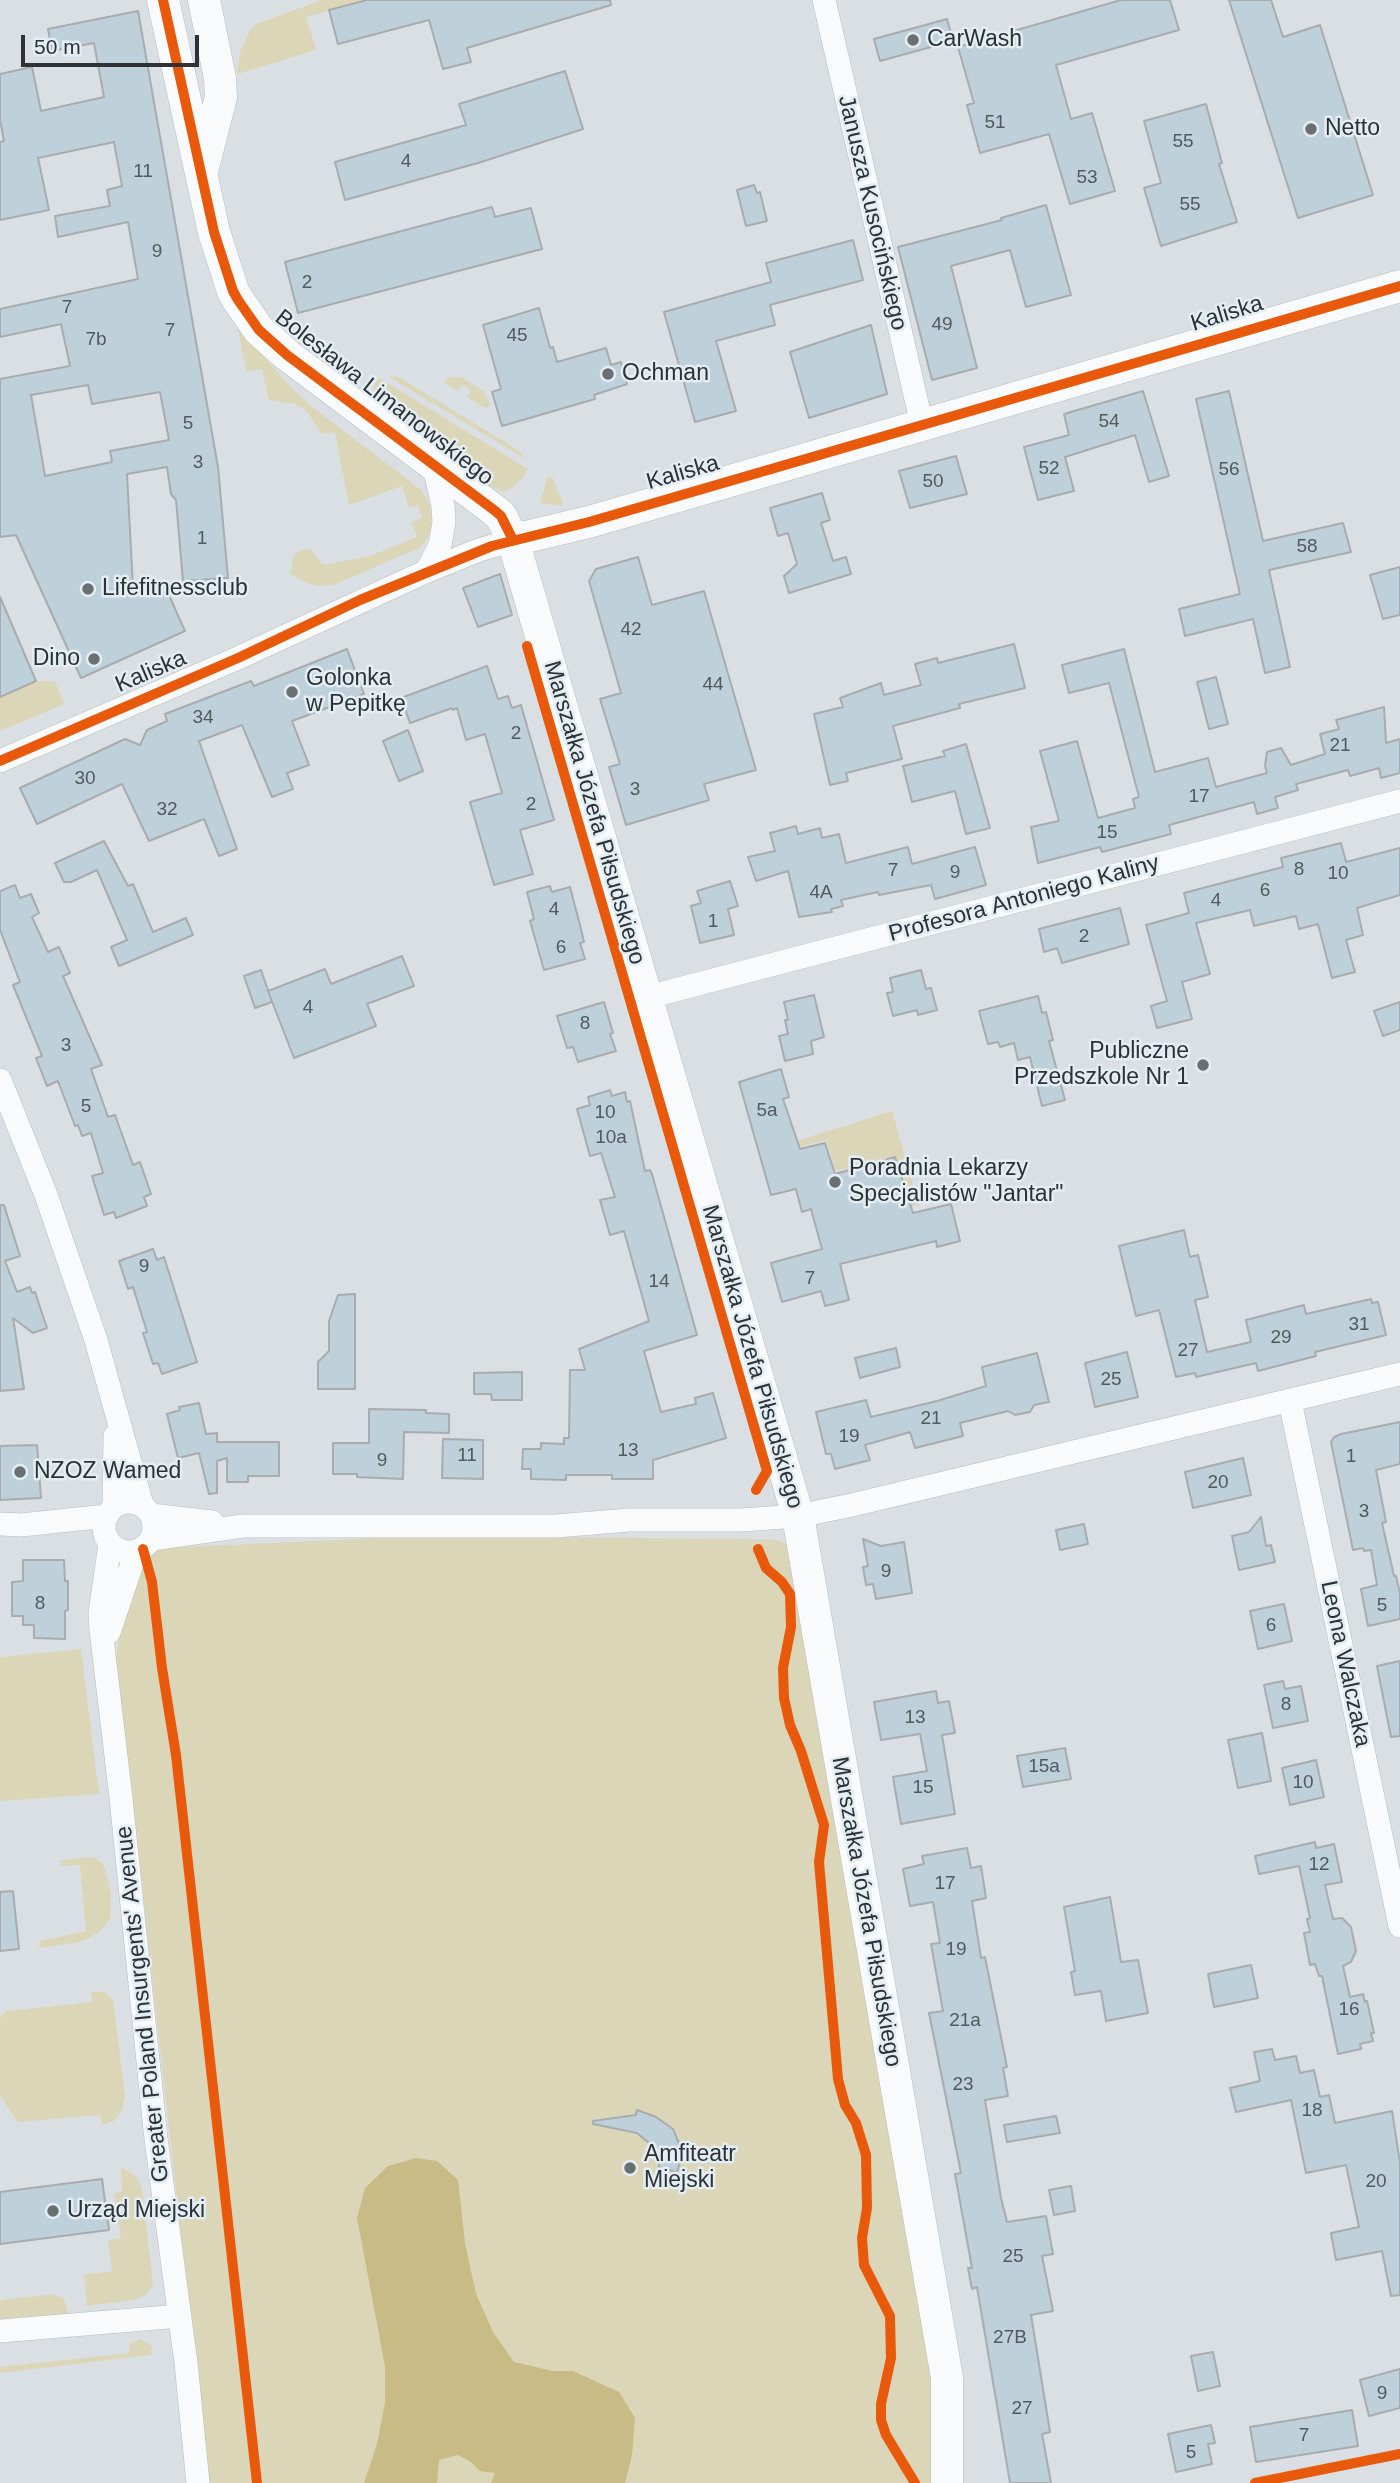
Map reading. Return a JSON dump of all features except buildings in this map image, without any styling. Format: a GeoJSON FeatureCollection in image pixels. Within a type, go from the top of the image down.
{"type":"FeatureCollection","features":[{"type":"Feature","properties":{"kind":"street","name":"Bolesława Limanowskiego"},"geometry":{"type":"LineString","coordinates":[[163,0],[214,232],[233,291],[254,323],[287,355],[502,516],[513,540]]}},
{"type":"Feature","properties":{"kind":"street"},"geometry":{"type":"LineString","coordinates":[[201,175],[221,97],[220,78],[204,0]]}},
{"type":"Feature","properties":{"kind":"street","name":"Janusza Kusocińskiego"},"geometry":{"type":"LineString","coordinates":[[824,0],[922,425]]}},
{"type":"Feature","properties":{"kind":"street","name":"Kaliska"},"geometry":{"type":"LineString","coordinates":[[0,761],[479,550],[600,519],[1400,286]]}},
{"type":"Feature","properties":{"kind":"street"},"geometry":{"type":"LineString","coordinates":[[427,572],[440,545],[444,522],[434,466]]}},
{"type":"Feature","properties":{"kind":"street","name":"Marszałka Józefa Piłsudskiego"},"geometry":{"type":"LineString","coordinates":[[513,540],[798,1516],[947,2378],[947,2483]]}},
{"type":"Feature","properties":{"kind":"street","name":"Profesora Antoniego Kaliny"},"geometry":{"type":"LineString","coordinates":[[648,998],[1400,801]]}},
{"type":"Feature","properties":{"kind":"street","name":"Greater Poland Insurgents' Avenue"},"geometry":{"type":"LineString","coordinates":[[0,1080],[46,1195],[100,1351],[146,1510]]}},
{"type":"Feature","properties":{"kind":"street"},"geometry":{"type":"LineString","coordinates":[[109,1526],[128,1502],[146,1510],[243,1526],[556,1525],[629,1520],[741,1520],[798,1516],[1400,1374]]}},
{"type":"Feature","properties":{"kind":"street","name":"Leona Walczaka"},"geometry":{"type":"LineString","coordinates":[[1290,1401],[1400,1926]]}},
{"type":"Feature","properties":{"kind":"street","name":"Greater Poland Insurgents' Avenue"},"geometry":{"type":"LineString","coordinates":[[116,1405],[109,1526],[100,1613],[156,2139],[180,2316],[198,2483]]}},
{"type":"Feature","properties":{"kind":"street"},"geometry":{"type":"LineString","coordinates":[[144,1545],[154,1526],[146,1510]]}},
{"type":"Feature","properties":{"kind":"street"},"geometry":{"type":"LineString","coordinates":[[10,1524],[109,1526]]}},
{"type":"Feature","properties":{"kind":"street"},"geometry":{"type":"LineString","coordinates":[[109,1526],[122,1551],[243,1526]]}},
{"type":"Feature","properties":{"kind":"street","name":"Greater Poland Insurgents' Avenue"},"geometry":{"type":"LineString","coordinates":[[105,1649],[115,1610],[144,1545]]}},
{"type":"Feature","properties":{"kind":"street"},"geometry":{"type":"LineString","coordinates":[[0,2331],[180,2316]]}},
{"type":"Feature","properties":{"kind":"shaded area"},"geometry":{"type":"Polygon","coordinates":[[[322,0],[366,0],[306,17],[316,50],[237,74],[241,49],[256,24],[322,0]]]}},
{"type":"Feature","properties":{"kind":"shaded area"},"geometry":{"type":"Polygon","coordinates":[[[238,327],[311,406],[420,489],[428,500],[432,516],[431,531],[421,547],[333,585],[309,584],[290,574],[293,556],[303,549],[311,550],[323,565],[370,556],[417,537],[411,522],[422,518],[418,505],[409,508],[402,486],[349,505],[335,432],[322,434],[308,413],[296,404],[269,400],[262,369],[246,371],[238,327]]]}},
{"type":"Feature","properties":{"kind":"shaded area"},"geometry":{"type":"Polygon","coordinates":[[[395,376],[518,450],[527,460],[389,377],[395,376]]]}},
{"type":"Feature","properties":{"kind":"shaded area"},"geometry":{"type":"Polygon","coordinates":[[[450,377],[463,378],[483,391],[490,404],[488,407],[485,408],[467,397],[471,390],[462,384],[458,391],[445,383],[450,377]]]}},
{"type":"Feature","properties":{"kind":"shaded area"},"geometry":{"type":"Polygon","coordinates":[[[379,378],[528,469],[524,476],[514,487],[503,492],[476,479],[372,403],[374,386],[379,378]]]}},
{"type":"Feature","properties":{"kind":"shaded area"},"geometry":{"type":"Polygon","coordinates":[[[548,476],[553,478],[563,501],[561,506],[540,503],[548,476]]]}},
{"type":"Feature","properties":{"kind":"shaded area"},"geometry":{"type":"Polygon","coordinates":[[[36,681],[55,681],[64,704],[0,731],[0,697],[36,681]]]}},
{"type":"Feature","properties":{"kind":"shaded area"},"geometry":{"type":"Polygon","coordinates":[[[892,1111],[919,1205],[905,1209],[902,1200],[910,1197],[895,1157],[836,1171],[826,1140],[785,1151],[784,1145],[892,1111]]]}},
{"type":"Feature","properties":{"kind":"shaded area"},"geometry":{"type":"Polygon","coordinates":[[[420,1536],[777,1540],[787,1545],[793,1554],[935,2381],[936,2416],[931,2483],[209,2483],[116,1658],[120,1627],[138,1568],[152,1553],[164,1548],[420,1536]]]}},
{"type":"Feature","properties":{"kind":"shaded area"},"geometry":{"type":"Polygon","coordinates":[[[81,1649],[99,1794],[0,1801],[0,1657],[81,1649]]]}},
{"type":"Feature","properties":{"kind":"shaded area"},"geometry":{"type":"Polygon","coordinates":[[[93,1857],[103,1864],[107,1876],[111,1893],[110,1919],[99,1932],[87,1939],[39,1948],[40,1941],[86,1931],[80,1865],[61,1866],[60,1860],[93,1857]]]}},
{"type":"Feature","properties":{"kind":"shaded area"},"geometry":{"type":"Polygon","coordinates":[[[91,1992],[104,1992],[113,1999],[125,2097],[122,2110],[114,2121],[102,2125],[100,2115],[18,2122],[0,2096],[0,2018],[6,2011],[92,2002],[91,1992]]]}},
{"type":"Feature","properties":{"kind":"shaded area"},"geometry":{"type":"Polygon","coordinates":[[[416,2158],[437,2161],[458,2180],[465,2243],[476,2294],[493,2332],[514,2362],[553,2371],[573,2371],[619,2392],[635,2418],[632,2455],[625,2483],[491,2483],[495,2473],[480,2471],[458,2455],[439,2460],[437,2483],[364,2483],[377,2444],[385,2403],[385,2366],[357,2218],[365,2188],[388,2166],[416,2158]]]}},
{"type":"Feature","properties":{"kind":"shaded area"},"geometry":{"type":"Polygon","coordinates":[[[121,2167],[136,2176],[142,2188],[153,2285],[147,2294],[135,2300],[87,2306],[84,2275],[112,2271],[108,2240],[121,2238],[114,2193],[122,2192],[121,2167]]]}},
{"type":"Feature","properties":{"kind":"shaded area"},"geometry":{"type":"Polygon","coordinates":[[[55,2294],[64,2300],[67,2316],[0,2319],[0,2300],[55,2294]]]}},
{"type":"Feature","properties":{"kind":"shaded area"},"geometry":{"type":"Polygon","coordinates":[[[140,2339],[152,2346],[151,2355],[0,2373],[0,2367],[129,2353],[129,2344],[140,2339]]]}},
{"type":"Feature","properties":{"kind":"cycle path"},"geometry":{"type":"LineString","coordinates":[[163,0],[214,232],[238,300],[259,330],[287,355],[501,516],[513,540]]}},
{"type":"Feature","properties":{"kind":"cycle path"},"geometry":{"type":"LineString","coordinates":[[0,761],[238,658],[360,600],[492,546],[589,522],[1400,286]]}},
{"type":"Feature","properties":{"kind":"cycle path"},"geometry":{"type":"LineString","coordinates":[[527,646],[767,1471],[756,1490]]}},
{"type":"Feature","properties":{"kind":"cycle path"},"geometry":{"type":"LineString","coordinates":[[143,1549],[152,1582],[176,1755],[257,2483]]}},
{"type":"Feature","properties":{"kind":"cycle path"},"geometry":{"type":"LineString","coordinates":[[758,1549],[766,1568],[782,1582],[790,1594],[791,1627],[783,1668],[784,1698],[790,1725],[824,1825],[819,1862],[838,2079],[845,2105],[856,2123],[866,2155],[867,2208],[862,2238],[864,2265],[890,2316],[891,2358],[881,2404],[881,2420],[886,2435],[915,2483]]}},
{"type":"Feature","properties":{"kind":"cycle path"},"geometry":{"type":"LineString","coordinates":[[1255,2483],[1400,2454]]}},
{"type":"Feature","properties":{"kind":"place","name":"CarWash"},"geometry":{"type":"Point","coordinates":[913,40]}},
{"type":"Feature","properties":{"kind":"place","name":"Netto"},"geometry":{"type":"Point","coordinates":[1311,129]}},
{"type":"Feature","properties":{"kind":"place","name":"Ochman"},"geometry":{"type":"Point","coordinates":[608,374]}},
{"type":"Feature","properties":{"kind":"place","name":"Lifefitnessclub"},"geometry":{"type":"Point","coordinates":[88,589]}},
{"type":"Feature","properties":{"kind":"place","name":"Dino"},"geometry":{"type":"Point","coordinates":[94,659]}},
{"type":"Feature","properties":{"kind":"place","name":"Golonka w Pepitkę"},"geometry":{"type":"Point","coordinates":[292,692]}},
{"type":"Feature","properties":{"kind":"place","name":"Publiczne Przedszkole Nr 1"},"geometry":{"type":"Point","coordinates":[1203,1065]}},
{"type":"Feature","properties":{"kind":"place","name":"Poradnia Lekarzy Specjalistów \"Jantar\""},"geometry":{"type":"Point","coordinates":[835,1182]}},
{"type":"Feature","properties":{"kind":"place","name":"NZOZ Wamed"},"geometry":{"type":"Point","coordinates":[20,1472]}},
{"type":"Feature","properties":{"kind":"place","name":"Amfiteatr Miejski"},"geometry":{"type":"Point","coordinates":[630,2168]}},
{"type":"Feature","properties":{"kind":"place","name":"Urząd Miejski"},"geometry":{"type":"Point","coordinates":[53,2211]}}]}
